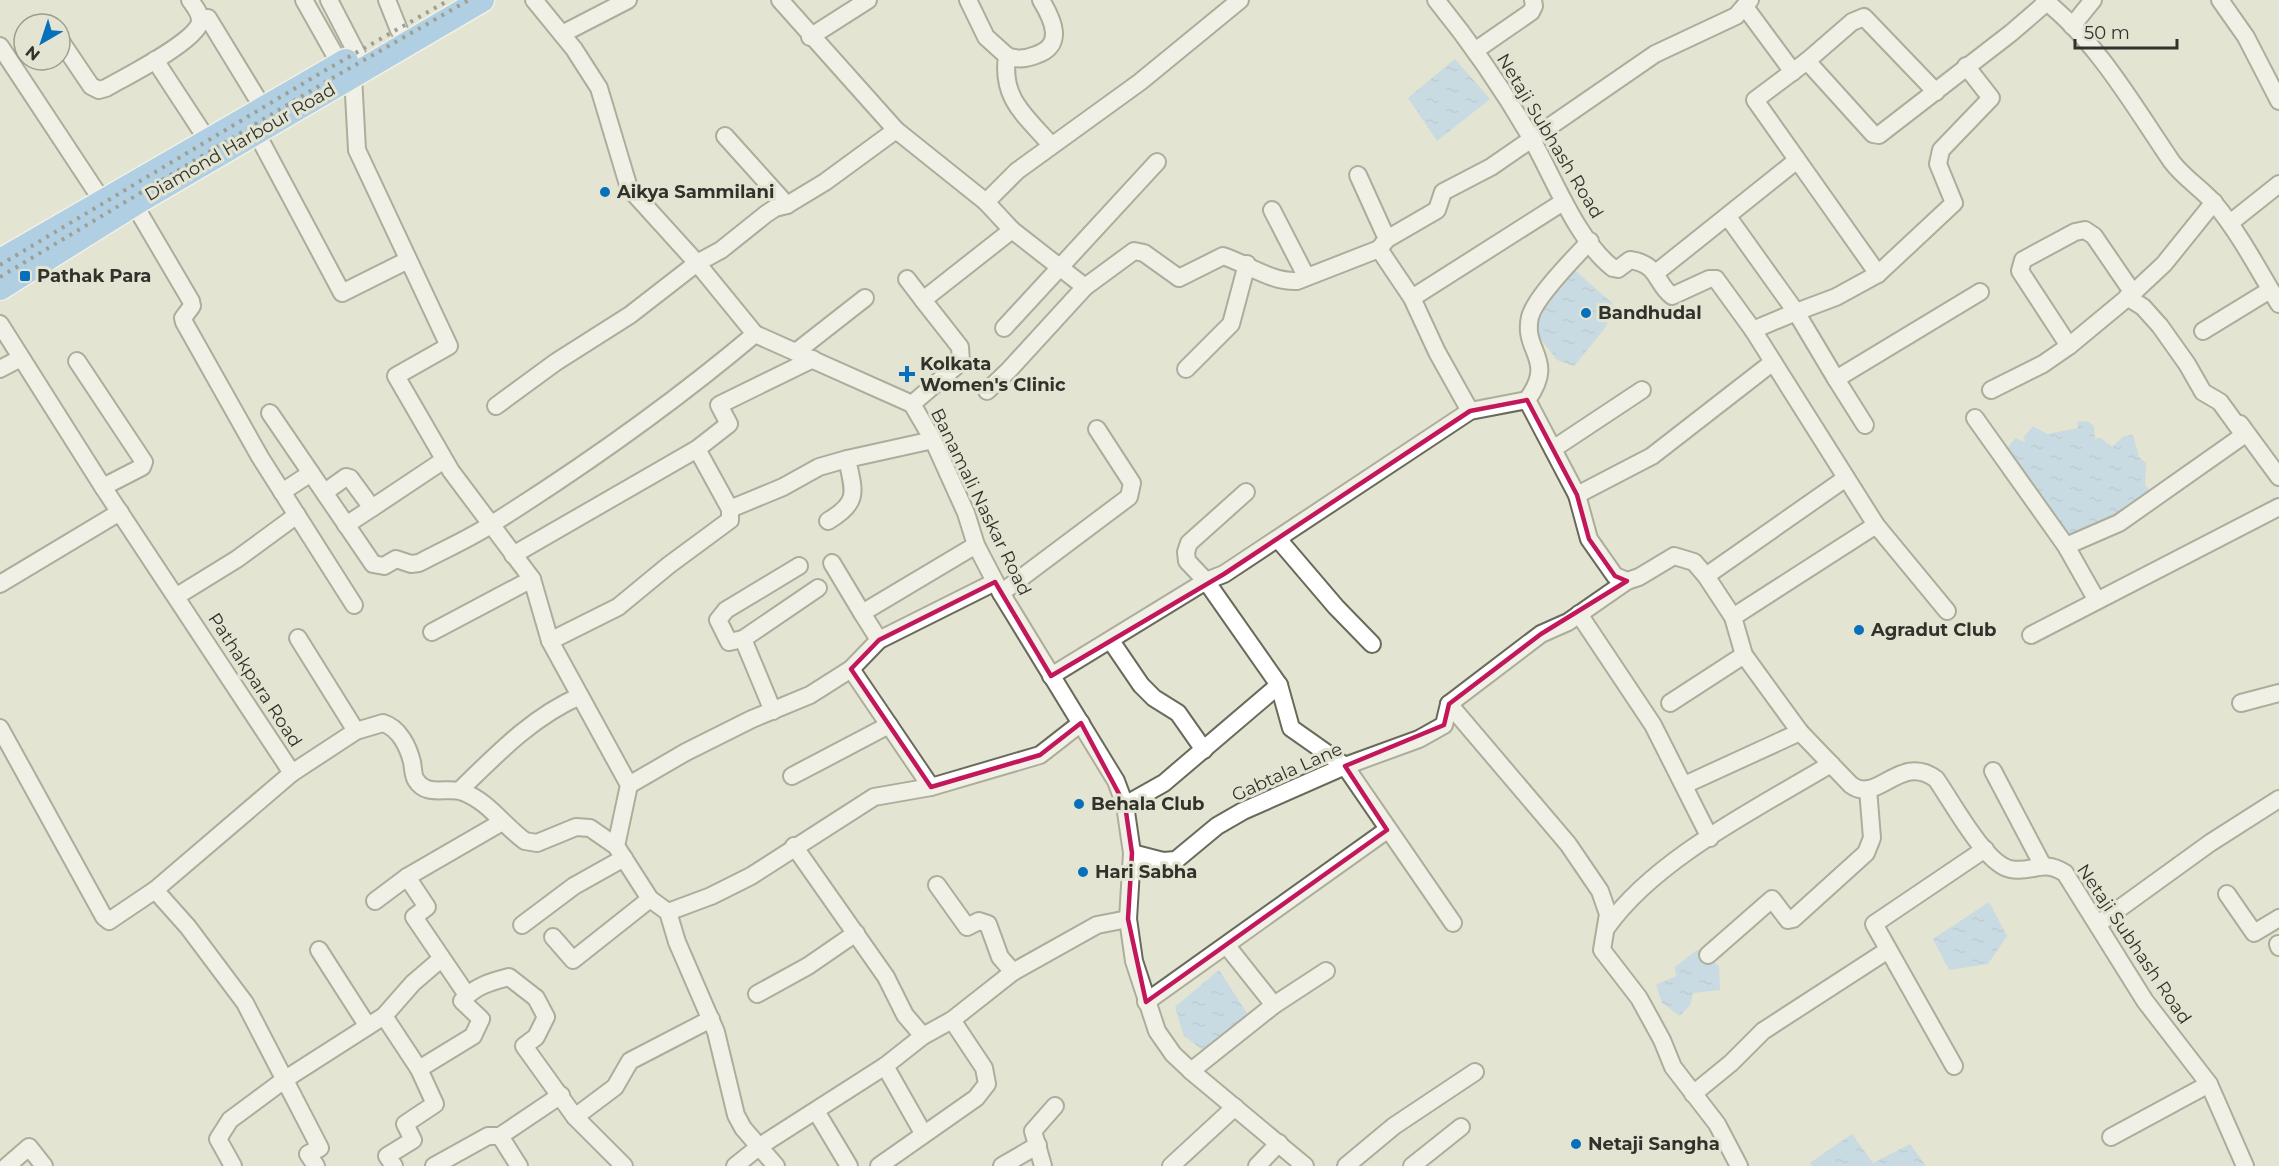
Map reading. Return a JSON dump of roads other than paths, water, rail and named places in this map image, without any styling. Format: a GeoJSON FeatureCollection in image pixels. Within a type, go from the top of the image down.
{"type":"FeatureCollection","features":[{"type":"Feature","properties":{"kind":"highway","name":"Diamond Harbour Road"},"geometry":{"type":"LineString","coordinates":[[0,288],[134,204],[256,132],[399,30],[452,0]]}},
{"type":"Feature","properties":{"kind":"highway","name":"Diamond Harbour Road"},"geometry":{"type":"LineString","coordinates":[[0,261],[263,108],[482,0]]}},
{"type":"Feature","properties":{"kind":"street"},"geometry":{"type":"LineString","coordinates":[[72,58],[91,86],[99,90],[155,60],[183,41],[200,24],[199,15],[190,0]]}},
{"type":"Feature","properties":{"kind":"street"},"geometry":{"type":"LineString","coordinates":[[304,0],[350,65]]}},
{"type":"Feature","properties":{"kind":"street"},"geometry":{"type":"LineString","coordinates":[[329,0],[350,65],[357,150],[449,346],[396,376],[444,460],[490,526],[532,579],[550,641],[629,785],[620,852],[522,925]]}},
{"type":"Feature","properties":{"kind":"street"},"geometry":{"type":"LineString","coordinates":[[387,0],[399,30]]}},
{"type":"Feature","properties":{"kind":"street","name":"Banamali Naskar Road"},"geometry":{"type":"LineString","coordinates":[[534,0],[562,34],[599,88],[629,188],[697,263],[756,334],[912,404],[933,440],[966,513],[976,545],[998,587],[1116,781],[1125,805],[1132,853],[1128,919],[1134,961],[1157,1031],[1173,1054],[1191,1071],[1305,1166]]}},
{"type":"Feature","properties":{"kind":"street"},"geometry":{"type":"LineString","coordinates":[[562,34],[628,0]]}},
{"type":"Feature","properties":{"kind":"street"},"geometry":{"type":"LineString","coordinates":[[780,0],[810,37],[896,130],[986,202],[1012,230],[1060,265],[1085,287]]}},
{"type":"Feature","properties":{"kind":"street"},"geometry":{"type":"LineString","coordinates":[[810,37],[868,0]]}},
{"type":"Feature","properties":{"kind":"street"},"geometry":{"type":"LineString","coordinates":[[968,0],[986,37],[1007,56],[1024,59],[1045,52],[1051,46],[1054,27],[1041,0]]}},
{"type":"Feature","properties":{"kind":"street"},"geometry":{"type":"LineString","coordinates":[[986,202],[1017,171],[1140,82],[1240,0]]}},
{"type":"Feature","properties":{"kind":"street","name":"Netaji Subhash Road"},"geometry":{"type":"LineString","coordinates":[[1436,0],[1476,50],[1532,139],[1563,202],[1590,241],[1532,311],[1530,332],[1541,373],[1537,387],[1527,400]]}},
{"type":"Feature","properties":{"kind":"street"},"geometry":{"type":"LineString","coordinates":[[1476,50],[1531,12],[1534,6],[1533,0]]}},
{"type":"Feature","properties":{"kind":"street"},"geometry":{"type":"LineString","coordinates":[[2072,26],[2093,0]]}},
{"type":"Feature","properties":{"kind":"street"},"geometry":{"type":"LineString","coordinates":[[2220,0],[2247,37],[2279,101]]}},
{"type":"Feature","properties":{"kind":"street"},"geometry":{"type":"LineString","coordinates":[[1807,61],[1873,134],[1886,133],[1966,66],[2011,33],[2045,1],[2072,26],[2123,88],[2175,165],[2214,202],[2275,297],[2203,332]]}},
{"type":"Feature","properties":{"kind":"street"},"geometry":{"type":"LineString","coordinates":[[987,391],[1085,287],[1134,251],[1144,253],[1179,279],[1223,256],[1282,280],[1297,281],[1383,244],[1437,210],[1443,192],[1491,167],[1655,54],[1710,31],[1736,16],[1748,4],[1793,72]]}},
{"type":"Feature","properties":{"kind":"street"},"geometry":{"type":"LineString","coordinates":[[1878,274],[1796,161],[1755,99],[1807,61],[1852,22],[1863,16],[1936,92]]}},
{"type":"Feature","properties":{"kind":"street"},"geometry":{"type":"LineString","coordinates":[[208,18],[263,108]]}},
{"type":"Feature","properties":{"kind":"street"},"geometry":{"type":"LineString","coordinates":[[0,46],[103,202]]}},
{"type":"Feature","properties":{"kind":"street"},"geometry":{"type":"LineString","coordinates":[[1007,56],[1005,74],[1011,95],[1051,145]]}},
{"type":"Feature","properties":{"kind":"street"},"geometry":{"type":"LineString","coordinates":[[155,60],[208,141]]}},
{"type":"Feature","properties":{"kind":"street"},"geometry":{"type":"LineString","coordinates":[[1753,330],[1836,297],[1878,274],[1954,203],[1938,164],[1941,150],[1991,98],[1966,66]]}},
{"type":"Feature","properties":{"kind":"street"},"geometry":{"type":"LineString","coordinates":[[496,406],[556,362],[630,315],[697,263],[722,250],[774,208],[787,205],[825,182],[896,130]]}},
{"type":"Feature","properties":{"kind":"street"},"geometry":{"type":"LineString","coordinates":[[256,132],[342,293],[408,260]]}},
{"type":"Feature","properties":{"kind":"street"},"geometry":{"type":"LineString","coordinates":[[725,136],[787,205]]}},
{"type":"Feature","properties":{"kind":"street"},"geometry":{"type":"LineString","coordinates":[[1657,272],[1796,161]]}},
{"type":"Feature","properties":{"kind":"street"},"geometry":{"type":"LineString","coordinates":[[1004,328],[1030,302],[1060,265],[1112,214],[1157,162]]}},
{"type":"Feature","properties":{"kind":"street"},"geometry":{"type":"LineString","coordinates":[[1358,175],[1383,244],[1437,352],[1470,411]]}},
{"type":"Feature","properties":{"kind":"street"},"geometry":{"type":"LineString","coordinates":[[2230,224],[2279,184]]}},
{"type":"Feature","properties":{"kind":"street"},"geometry":{"type":"LineString","coordinates":[[1412,298],[1563,202]]}},
{"type":"Feature","properties":{"kind":"street"},"geometry":{"type":"LineString","coordinates":[[1991,390],[2043,364],[2069,346],[2130,295],[2164,264],[2214,202]]}},
{"type":"Feature","properties":{"kind":"street"},"geometry":{"type":"LineString","coordinates":[[134,204],[192,301],[192,306],[183,318],[184,322],[226,400],[354,605]]}},
{"type":"Feature","properties":{"kind":"street"},"geometry":{"type":"LineString","coordinates":[[1272,210],[1306,276]]}},
{"type":"Feature","properties":{"kind":"street"},"geometry":{"type":"LineString","coordinates":[[1728,217],[1796,312],[1865,425]]}},
{"type":"Feature","properties":{"kind":"street"},"geometry":{"type":"LineString","coordinates":[[923,300],[1012,230]]}},
{"type":"Feature","properties":{"kind":"street"},"geometry":{"type":"LineString","coordinates":[[2066,546],[2119,523],[2244,435],[2220,402],[2203,392],[2187,364],[2160,326],[2130,295],[2094,236],[2085,230],[2075,232],[2023,260],[2020,271],[2069,346]]}},
{"type":"Feature","properties":{"kind":"street"},"geometry":{"type":"LineString","coordinates":[[1590,241],[1612,268],[1618,269],[1630,260],[1657,272],[1672,296],[1709,279],[1716,279],[1753,330],[1876,525],[1947,611]]}},
{"type":"Feature","properties":{"kind":"street"},"geometry":{"type":"LineString","coordinates":[[1186,369],[1231,324],[1246,264]]}},
{"type":"Feature","properties":{"kind":"street"},"geometry":{"type":"LineString","coordinates":[[907,279],[960,347],[962,356],[961,362],[912,404]]}},
{"type":"Feature","properties":{"kind":"street"},"geometry":{"type":"LineString","coordinates":[[1836,379],[1980,292]]}},
{"type":"Feature","properties":{"kind":"street"},"geometry":{"type":"LineString","coordinates":[[796,352],[865,298]]}},
{"type":"Feature","properties":{"kind":"street","name":"Pathakpara Road"},"geometry":{"type":"LineString","coordinates":[[0,324],[103,488],[177,596],[292,773],[356,731],[372,724],[390,725],[398,731],[411,759],[415,780],[434,791],[460,790],[483,803],[525,841],[537,843],[576,827],[590,828],[620,852],[650,899],[668,912]]}},
{"type":"Feature","properties":{"kind":"street"},"geometry":{"type":"LineString","coordinates":[[270,413],[374,564],[384,566],[396,559],[411,564],[419,563],[490,526],[684,394],[756,334]]}},
{"type":"Feature","properties":{"kind":"street"},"geometry":{"type":"LineString","coordinates":[[0,369],[21,358]]}},
{"type":"Feature","properties":{"kind":"street"},"geometry":{"type":"LineString","coordinates":[[513,555],[697,449],[729,424],[719,405],[813,359]]}},
{"type":"Feature","properties":{"kind":"street"},"geometry":{"type":"LineString","coordinates":[[76,361],[132,445],[143,456],[142,467],[103,488]]}},
{"type":"Feature","properties":{"kind":"street"},"geometry":{"type":"LineString","coordinates":[[1576,495],[1652,456],[1773,362]]}},
{"type":"Feature","properties":{"kind":"street"},"geometry":{"type":"LineString","coordinates":[[1553,449],[1642,390]]}},
{"type":"Feature","properties":{"kind":"street"},"geometry":{"type":"LineString","coordinates":[[1051,676],[1111,641],[1206,580],[1224,573],[1470,411],[1527,400],[1576,495],[1588,540],[1615,576],[1627,582]]}},
{"type":"Feature","properties":{"kind":"street"},"geometry":{"type":"LineString","coordinates":[[2227,400],[2239,423],[2279,477]]}},
{"type":"Feature","properties":{"kind":"street"},"geometry":{"type":"LineString","coordinates":[[1975,418],[2066,546],[2096,599]]}},
{"type":"Feature","properties":{"kind":"street"},"geometry":{"type":"LineString","coordinates":[[629,785],[686,752],[752,719],[810,695],[850,669],[879,640],[998,587],[1129,497],[1132,483],[1097,429]]}},
{"type":"Feature","properties":{"kind":"street"},"geometry":{"type":"LineString","coordinates":[[730,509],[783,487],[819,467],[933,440]]}},
{"type":"Feature","properties":{"kind":"street"},"geometry":{"type":"LineString","coordinates":[[550,641],[618,607],[669,565],[717,532],[730,520],[730,509],[697,449]]}},
{"type":"Feature","properties":{"kind":"street"},"geometry":{"type":"LineString","coordinates":[[828,521],[845,511],[850,502],[853,488],[847,459]]}},
{"type":"Feature","properties":{"kind":"street"},"geometry":{"type":"LineString","coordinates":[[346,525],[444,460]]}},
{"type":"Feature","properties":{"kind":"street"},"geometry":{"type":"LineString","coordinates":[[282,492],[311,473]]}},
{"type":"Feature","properties":{"kind":"street"},"geometry":{"type":"LineString","coordinates":[[325,492],[350,478],[372,508]]}},
{"type":"Feature","properties":{"kind":"street"},"geometry":{"type":"LineString","coordinates":[[1706,576],[1846,478]]}},
{"type":"Feature","properties":{"kind":"street"},"geometry":{"type":"LineString","coordinates":[[1246,492],[1189,543],[1186,552],[1187,561],[1206,580],[1279,685],[1290,728],[1345,766],[1453,923]]}},
{"type":"Feature","properties":{"kind":"street"},"geometry":{"type":"LineString","coordinates":[[2031,635],[2096,599],[2279,507]]}},
{"type":"Feature","properties":{"kind":"street"},"geometry":{"type":"LineString","coordinates":[[0,584],[120,512]]}},
{"type":"Feature","properties":{"kind":"street"},"geometry":{"type":"LineString","coordinates":[[177,596],[237,559],[297,515]]}},
{"type":"Feature","properties":{"kind":"street"},"geometry":{"type":"LineString","coordinates":[[1733,617],[1876,525]]}},
{"type":"Feature","properties":{"kind":"street"},"geometry":{"type":"LineString","coordinates":[[1278,538],[1336,607],[1371,644]]}},
{"type":"Feature","properties":{"kind":"street"},"geometry":{"type":"LineString","coordinates":[[862,613],[976,545]]}},
{"type":"Feature","properties":{"kind":"street"},"geometry":{"type":"LineString","coordinates":[[1739,1166],[1717,1124],[1672,1067],[1662,1040],[1639,998],[1602,950],[1608,914],[1605,900],[1585,868],[1449,704],[1541,634],[1579,614],[1627,582],[1640,577],[1674,556],[1694,562],[1706,576],[1733,617],[1744,655],[1800,732],[1857,789],[1868,789],[1909,771],[1927,772],[1936,779],[1985,849],[1998,863],[2008,869],[2021,870],[2043,866],[1993,771]]}},
{"type":"Feature","properties":{"kind":"street"},"geometry":{"type":"LineString","coordinates":[[832,563],[879,640]]}},
{"type":"Feature","properties":{"kind":"street"},"geometry":{"type":"LineString","coordinates":[[799,566],[726,609],[718,620],[729,642],[743,639],[818,588]]}},
{"type":"Feature","properties":{"kind":"street"},"geometry":{"type":"LineString","coordinates":[[432,632],[532,579]]}},
{"type":"Feature","properties":{"kind":"street"},"geometry":{"type":"LineString","coordinates":[[1579,614],[1653,725],[1710,838]]}},
{"type":"Feature","properties":{"kind":"street"},"geometry":{"type":"LineString","coordinates":[[298,638],[356,731]]}},
{"type":"Feature","properties":{"kind":"street"},"geometry":{"type":"LineString","coordinates":[[743,639],[773,711]]}},
{"type":"Feature","properties":{"kind":"street"},"geometry":{"type":"LineString","coordinates":[[1111,641],[1141,685],[1154,698],[1178,712],[1204,750]]}},
{"type":"Feature","properties":{"kind":"street"},"geometry":{"type":"LineString","coordinates":[[1670,703],[1744,655]]}},
{"type":"Feature","properties":{"kind":"street"},"geometry":{"type":"LineString","coordinates":[[850,669],[931,787]]}},
{"type":"Feature","properties":{"kind":"street"},"geometry":{"type":"LineString","coordinates":[[1125,805],[1148,794],[1204,750],[1279,685]]}},
{"type":"Feature","properties":{"kind":"street"},"geometry":{"type":"LineString","coordinates":[[2241,703],[2279,693]]}},
{"type":"Feature","properties":{"kind":"street"},"geometry":{"type":"LineString","coordinates":[[460,790],[525,729],[555,707],[580,696]]}},
{"type":"Feature","properties":{"kind":"street","name":"Gabtala Lane"},"geometry":{"type":"LineString","coordinates":[[1132,853],[1163,861],[1176,860],[1217,826],[1243,811],[1345,766],[1419,739],[1444,725],[1449,704]]}},
{"type":"Feature","properties":{"kind":"street"},"geometry":{"type":"LineString","coordinates":[[776,1166],[743,1128],[736,1115],[716,1032],[677,942],[668,912],[711,896],[751,876],[794,846],[874,797],[931,787],[1040,755],[1081,723]]}},
{"type":"Feature","properties":{"kind":"street"},"geometry":{"type":"LineString","coordinates":[[792,776],[889,725]]}},
{"type":"Feature","properties":{"kind":"street"},"geometry":{"type":"LineString","coordinates":[[0,728],[104,917],[109,921],[114,920],[155,890],[292,773]]}},
{"type":"Feature","properties":{"kind":"street"},"geometry":{"type":"LineString","coordinates":[[1691,782],[1800,732]]}},
{"type":"Feature","properties":{"kind":"street"},"geometry":{"type":"LineString","coordinates":[[1607,927],[1621,908],[1647,882],[1710,838],[1831,764]]}},
{"type":"Feature","properties":{"kind":"street"},"geometry":{"type":"LineString","coordinates":[[1708,955],[1772,899],[1788,920],[1793,919],[1866,854],[1872,838],[1868,789]]}},
{"type":"Feature","properties":{"kind":"street"},"geometry":{"type":"LineString","coordinates":[[2098,924],[2210,843],[2279,800]]}},
{"type":"Feature","properties":{"kind":"street"},"geometry":{"type":"LineString","coordinates":[[375,901],[407,877],[502,822]]}},
{"type":"Feature","properties":{"kind":"street"},"geometry":{"type":"LineString","coordinates":[[1146,1002],[1388,830]]}},
{"type":"Feature","properties":{"kind":"street"},"geometry":{"type":"LineString","coordinates":[[794,846],[895,991],[905,1015],[923,1036]]}},
{"type":"Feature","properties":{"kind":"street"},"geometry":{"type":"LineString","coordinates":[[1954,1066],[1874,924],[1985,849]]}},
{"type":"Feature","properties":{"kind":"street","name":"Netaji Subhash Road"},"geometry":{"type":"LineString","coordinates":[[2043,866],[2053,866],[2065,873],[2145,1000],[2209,1084],[2244,1166]]}},
{"type":"Feature","properties":{"kind":"street"},"geometry":{"type":"LineString","coordinates":[[407,877],[426,908],[414,917],[467,995]]}},
{"type":"Feature","properties":{"kind":"street"},"geometry":{"type":"LineString","coordinates":[[937,885],[967,927],[979,921],[988,924],[1000,957],[1013,972]]}},
{"type":"Feature","properties":{"kind":"street"},"geometry":{"type":"LineString","coordinates":[[155,890],[188,927],[245,1003],[320,1148],[308,1154],[316,1166]]}},
{"type":"Feature","properties":{"kind":"street"},"geometry":{"type":"LineString","coordinates":[[2227,894],[2254,933],[2279,918]]}},
{"type":"Feature","properties":{"kind":"street"},"geometry":{"type":"LineString","coordinates":[[553,937],[573,960],[650,899]]}},
{"type":"Feature","properties":{"kind":"street"},"geometry":{"type":"LineString","coordinates":[[735,1166],[760,1146],[885,1066],[923,1036],[952,1020],[1013,972],[1097,925],[1128,919]]}},
{"type":"Feature","properties":{"kind":"street"},"geometry":{"type":"LineString","coordinates":[[757,994],[808,966],[856,933]]}},
{"type":"Feature","properties":{"kind":"street"},"geometry":{"type":"LineString","coordinates":[[1227,946],[1274,1005]]}},
{"type":"Feature","properties":{"kind":"street"},"geometry":{"type":"LineString","coordinates":[[319,950],[367,1025]]}},
{"type":"Feature","properties":{"kind":"street"},"geometry":{"type":"LineString","coordinates":[[1693,1094],[1731,1063],[1763,1031],[1888,950]]}},
{"type":"Feature","properties":{"kind":"street"},"geometry":{"type":"LineString","coordinates":[[233,1166],[218,1139],[222,1128],[284,1080],[384,1016],[413,983],[441,959]]}},
{"type":"Feature","properties":{"kind":"street"},"geometry":{"type":"LineString","coordinates":[[1191,1071],[1274,1005],[1326,971]]}},
{"type":"Feature","properties":{"kind":"street"},"geometry":{"type":"LineString","coordinates":[[419,1069],[473,1036],[481,1019],[462,1001],[467,995],[483,984],[509,977],[536,998],[546,1017],[536,1037],[524,1046],[575,1117],[624,1166]]}},
{"type":"Feature","properties":{"kind":"street"},"geometry":{"type":"LineString","coordinates":[[384,1016],[419,1069],[435,1104],[405,1124],[413,1140],[387,1156],[394,1166]]}},
{"type":"Feature","properties":{"kind":"street"},"geometry":{"type":"LineString","coordinates":[[575,1117],[615,1087],[630,1060],[711,1019]]}},
{"type":"Feature","properties":{"kind":"street"},"geometry":{"type":"LineString","coordinates":[[879,1166],[976,1098],[987,1084],[984,1068],[952,1020]]}},
{"type":"Feature","properties":{"kind":"street"},"geometry":{"type":"LineString","coordinates":[[885,1066],[923,1133]]}},
{"type":"Feature","properties":{"kind":"street"},"geometry":{"type":"LineString","coordinates":[[1346,1166],[1394,1126],[1475,1072]]}},
{"type":"Feature","properties":{"kind":"street"},"geometry":{"type":"LineString","coordinates":[[2111,1137],[2209,1084]]}},
{"type":"Feature","properties":{"kind":"street"},"geometry":{"type":"LineString","coordinates":[[434,1166],[488,1136],[500,1136],[561,1095]]}},
{"type":"Feature","properties":{"kind":"street"},"geometry":{"type":"LineString","coordinates":[[1043,1166],[1034,1131],[1055,1106]]}},
{"type":"Feature","properties":{"kind":"street"},"geometry":{"type":"LineString","coordinates":[[1171,1166],[1235,1107]]}},
{"type":"Feature","properties":{"kind":"street"},"geometry":{"type":"LineString","coordinates":[[816,1111],[849,1166]]}},
{"type":"Feature","properties":{"kind":"street"},"geometry":{"type":"LineString","coordinates":[[1412,1166],[1461,1127]]}},
{"type":"Feature","properties":{"kind":"street"},"geometry":{"type":"LineString","coordinates":[[500,1136],[519,1166]]}},
{"type":"Feature","properties":{"kind":"street"},"geometry":{"type":"LineString","coordinates":[[1257,1166],[1279,1143]]}},
{"type":"Feature","properties":{"kind":"street"},"geometry":{"type":"LineString","coordinates":[[1002,1166],[1038,1145]]}},
{"type":"Feature","properties":{"kind":"street"},"geometry":{"type":"LineString","coordinates":[[7,1166],[29,1147],[44,1166]]}},
{"type":"Feature","properties":{"kind":"water"},"geometry":{"type":"Polygon","coordinates":[[[1455,59],[1490,99],[1437,141],[1408,98],[1455,59]]]}},
{"type":"Feature","properties":{"kind":"water"},"geometry":{"type":"Polygon","coordinates":[[[1570,266],[1613,304],[1606,327],[1574,366],[1557,360],[1533,329],[1549,296],[1570,266]]]}},
{"type":"Feature","properties":{"kind":"water"},"geometry":{"type":"Polygon","coordinates":[[[2087,421],[2094,426],[2095,439],[2101,438],[2112,447],[2124,436],[2133,435],[2139,457],[2146,463],[2145,485],[2152,494],[2117,523],[2067,538],[2007,449],[2015,438],[2025,442],[2024,437],[2033,426],[2047,434],[2078,428],[2077,422],[2087,421]]]}},
{"type":"Feature","properties":{"kind":"water"},"geometry":{"type":"Polygon","coordinates":[[[1989,902],[2007,936],[1988,964],[1949,970],[1933,939],[1989,902]]]}},
{"type":"Feature","properties":{"kind":"water"},"geometry":{"type":"Polygon","coordinates":[[[1697,950],[1719,966],[1720,990],[1693,993],[1690,1005],[1680,1016],[1662,1003],[1656,985],[1676,976],[1675,967],[1697,950]]]}},
{"type":"Feature","properties":{"kind":"water"},"geometry":{"type":"Polygon","coordinates":[[[1219,970],[1252,1021],[1208,1054],[1184,1036],[1175,1007],[1219,970]]]}},
{"type":"Feature","properties":{"kind":"water"},"geometry":{"type":"Polygon","coordinates":[[[1852,1134],[1873,1163],[1910,1144],[1926,1166],[1812,1166],[1810,1163],[1852,1134]]]}},
{"type":"Feature","properties":{"kind":"railway"},"geometry":{"type":"LineString","coordinates":[[0,265],[324,71],[449,0]]}},
{"type":"Feature","properties":{"kind":"railway"},"geometry":{"type":"LineString","coordinates":[[0,277],[329,80],[469,0]]}},
{"type":"Feature","properties":{"kind":"place","name":"Aikya Sammilani"},"geometry":{"type":"Point","coordinates":[605,192]}},
{"type":"Feature","properties":{"kind":"place","name":"Pathak Para"},"geometry":{"type":"Point","coordinates":[25,276]}},
{"type":"Feature","properties":{"kind":"place","name":"Bandhudal"},"geometry":{"type":"Point","coordinates":[1586,313]}},
{"type":"Feature","properties":{"kind":"place","name":"Kolkata Women's Clinic"},"geometry":{"type":"Point","coordinates":[907,374]}},
{"type":"Feature","properties":{"kind":"place","name":"Agradut Club"},"geometry":{"type":"Point","coordinates":[1859,630]}},
{"type":"Feature","properties":{"kind":"place","name":"Behala Club"},"geometry":{"type":"Point","coordinates":[1079,804]}},
{"type":"Feature","properties":{"kind":"place","name":"Hari Sabha"},"geometry":{"type":"Point","coordinates":[1083,872]}},
{"type":"Feature","properties":{"kind":"place","name":"Netaji Sangha"},"geometry":{"type":"Point","coordinates":[1576,1144]}}]}
